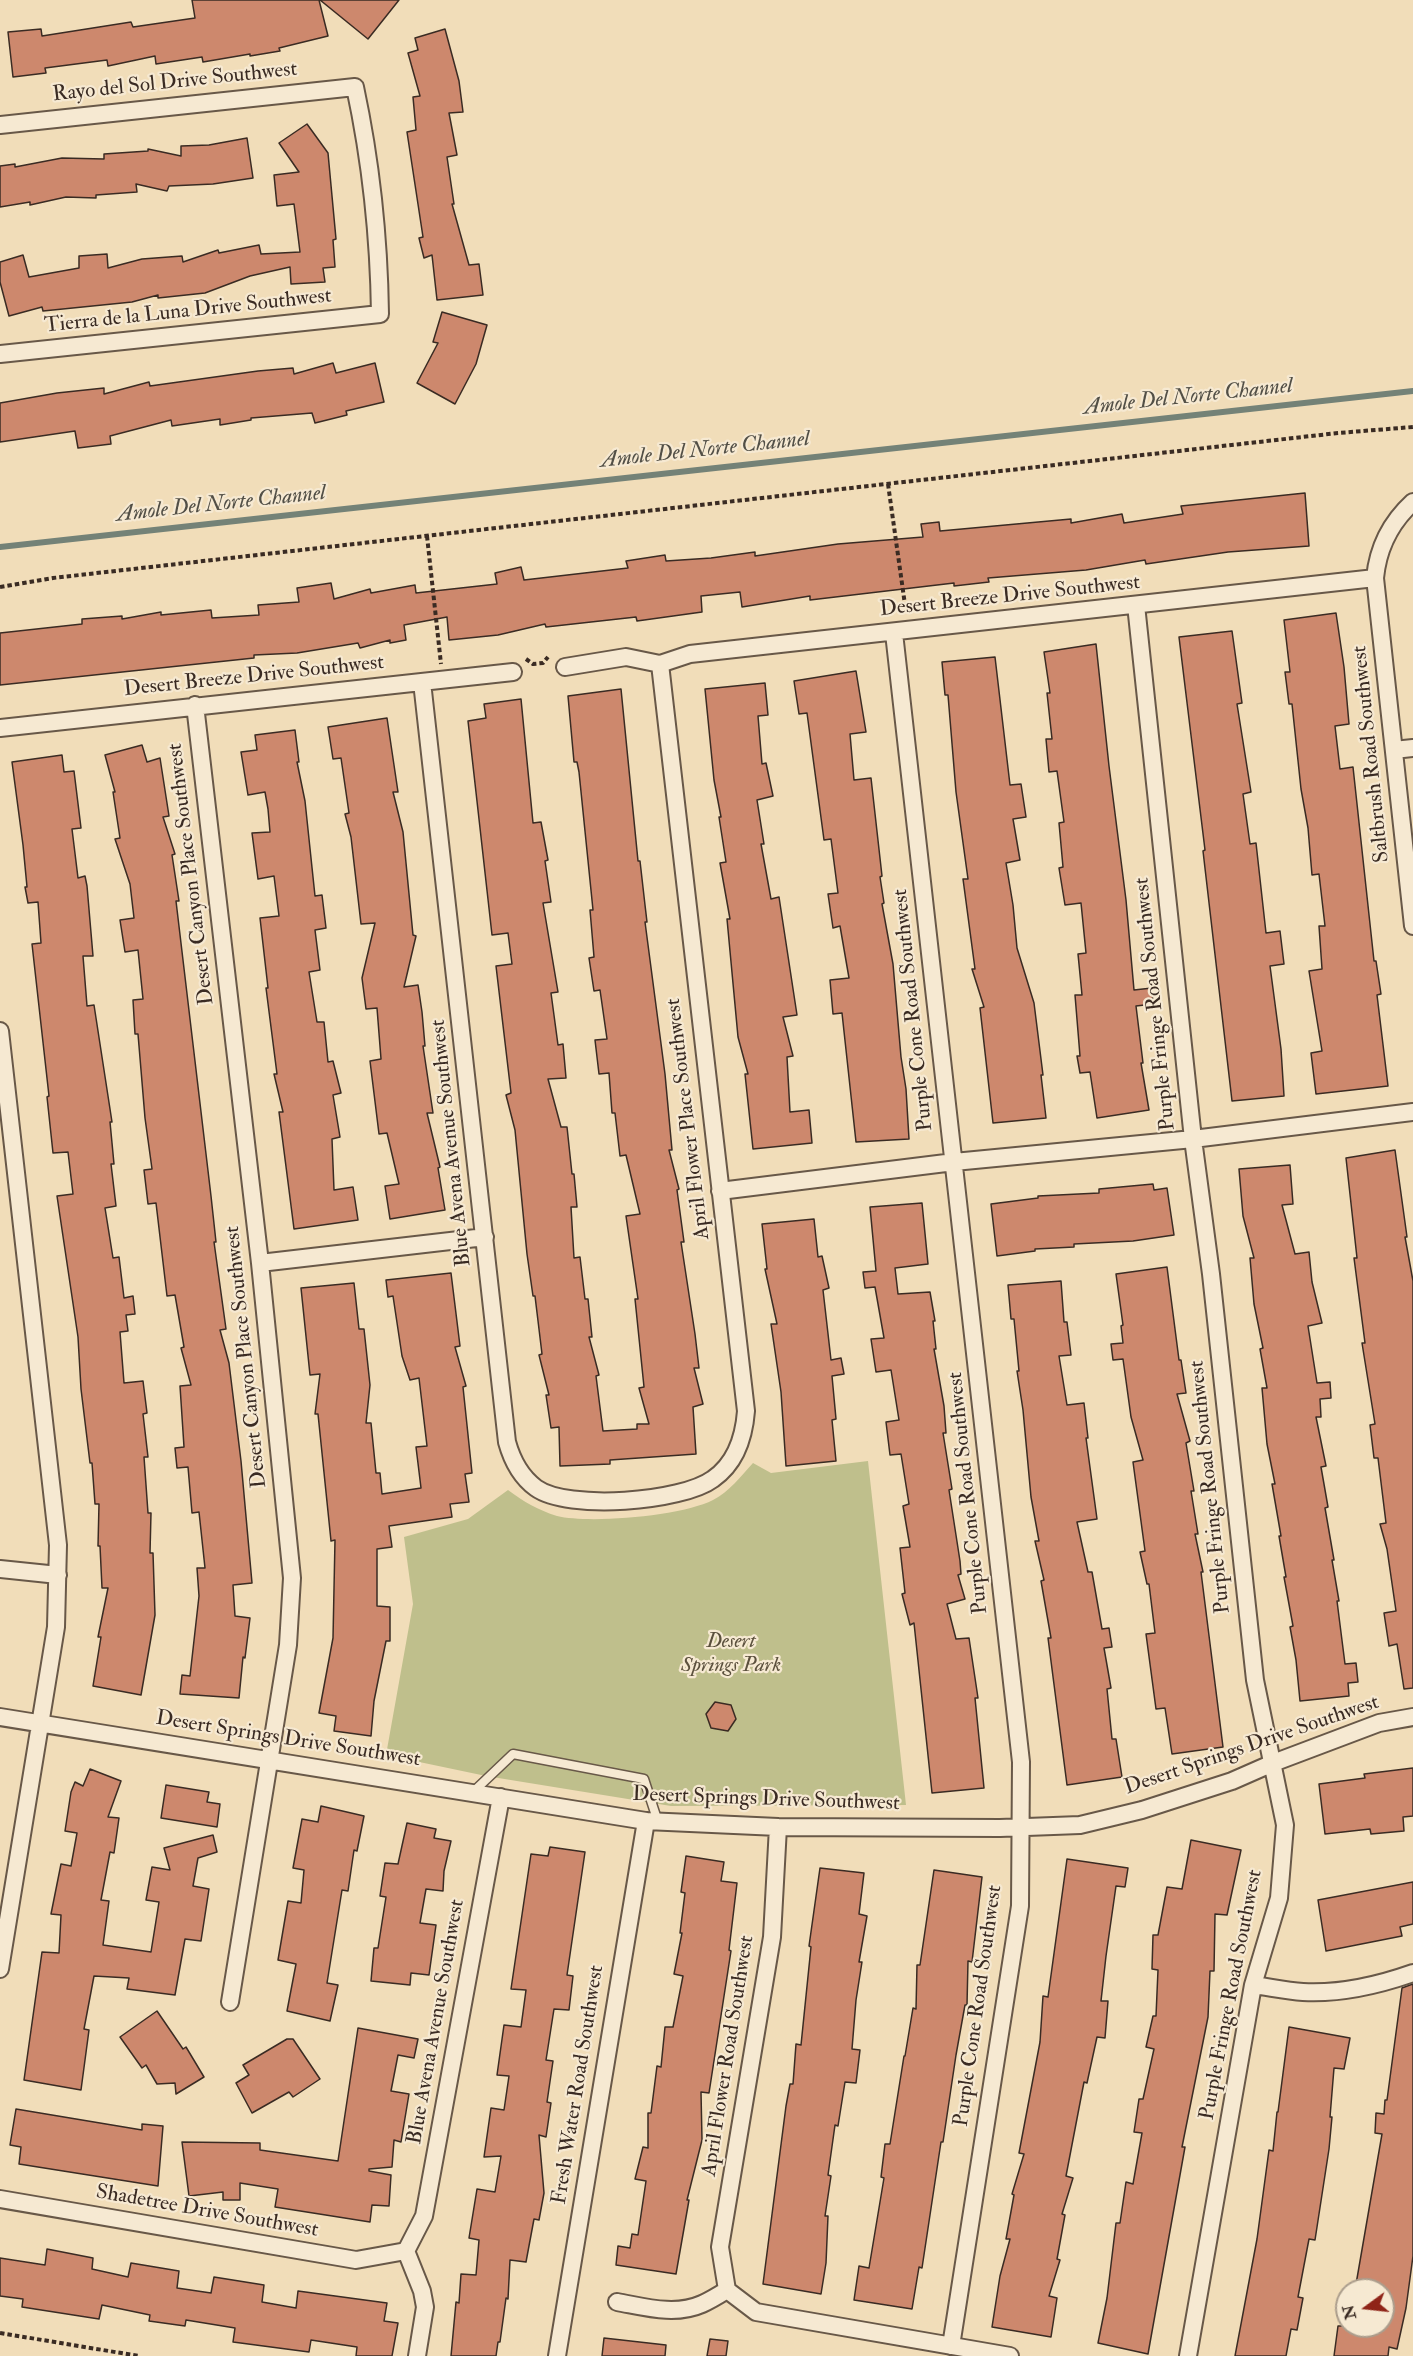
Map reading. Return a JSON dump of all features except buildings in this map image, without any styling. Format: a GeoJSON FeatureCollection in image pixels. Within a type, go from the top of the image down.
{"type":"FeatureCollection","features":[{"type":"Feature","properties":{"kind":"street","name":"Rayo del Sol Drive Southwest"},"geometry":{"type":"LineString","coordinates":[[0,125],[355,87],[368,145],[379,260],[381,314]]}},
{"type":"Feature","properties":{"kind":"street","name":"Tierra de la Luna Drive Southwest"},"geometry":{"type":"LineString","coordinates":[[0,354],[381,314]]}},
{"type":"Feature","properties":{"kind":"street"},"geometry":{"type":"LineString","coordinates":[[1375,578],[1377,559],[1385,537],[1398,516],[1413,502]]}},
{"type":"Feature","properties":{"kind":"street","name":"Desert Breeze Drive Southwest"},"geometry":{"type":"LineString","coordinates":[[660,664],[690,654],[1375,578]]}},
{"type":"Feature","properties":{"kind":"street","name":"Saltbrush Road Southwest"},"geometry":{"type":"LineString","coordinates":[[1375,578],[1413,926]]}},
{"type":"Feature","properties":{"kind":"street","name":"Purple Fringe Road Southwest"},"geometry":{"type":"LineString","coordinates":[[1136,605],[1193,1139],[1211,1274],[1255,1680],[1284,1825],[1279,1898],[1252,1985],[1188,2356]]}},
{"type":"Feature","properties":{"kind":"street","name":"Purple Cone Road Southwest"},"geometry":{"type":"LineString","coordinates":[[901,632],[954,1162],[1021,1762],[1020,1906],[951,2346]]}},
{"type":"Feature","properties":{"kind":"street"},"geometry":{"type":"LineString","coordinates":[[565,666],[626,657],[660,664]]}},
{"type":"Feature","properties":{"kind":"street","name":"April Flower Place Southwest"},"geometry":{"type":"LineString","coordinates":[[637,1500],[684,1492],[713,1479],[731,1461],[744,1434],[746,1411],[660,664]]}},
{"type":"Feature","properties":{"kind":"street","name":"Desert Breeze Drive Southwest"},"geometry":{"type":"LineString","coordinates":[[0,728],[513,672]]}},
{"type":"Feature","properties":{"kind":"street","name":"Blue Avena Avenue Southwest"},"geometry":{"type":"LineString","coordinates":[[422,682],[507,1442],[512,1458],[524,1476],[536,1488],[554,1496],[575,1501],[637,1500]]}},
{"type":"Feature","properties":{"kind":"street","name":"Desert Canyon Place Southwest"},"geometry":{"type":"LineString","coordinates":[[195,705],[260,1263],[292,1578],[288,1645],[230,2002]]}},
{"type":"Feature","properties":{"kind":"street"},"geometry":{"type":"LineString","coordinates":[[1394,750],[1413,748]]}},
{"type":"Feature","properties":{"kind":"street"},"geometry":{"type":"LineString","coordinates":[[0,1031],[58,1545],[56,1627],[0,1969]]}},
{"type":"Feature","properties":{"kind":"street"},"geometry":{"type":"LineString","coordinates":[[720,1191],[954,1162],[1193,1139],[1413,1112]]}},
{"type":"Feature","properties":{"kind":"street"},"geometry":{"type":"LineString","coordinates":[[260,1263],[485,1238]]}},
{"type":"Feature","properties":{"kind":"street"},"geometry":{"type":"LineString","coordinates":[[0,1569],[58,1575]]}},
{"type":"Feature","properties":{"kind":"street","name":"Desert Springs Drive Southwest"},"geometry":{"type":"LineString","coordinates":[[0,1717],[652,1822],[778,1827],[1021,1827],[1080,1825],[1142,1810],[1232,1781],[1379,1723],[1413,1717]]}},
{"type":"Feature","properties":{"kind":"street","name":"Blue Avena Avenue Southwest"},"geometry":{"type":"LineString","coordinates":[[406,2251],[424,2216],[501,1797]]}},
{"type":"Feature","properties":{"kind":"street","name":"Fresh Water Road Southwest"},"geometry":{"type":"LineString","coordinates":[[557,2356],[652,1822]]}},
{"type":"Feature","properties":{"kind":"street","name":"April Flower Road Southwest"},"geometry":{"type":"LineString","coordinates":[[727,2290],[720,2247],[772,1937],[778,1827]]}},
{"type":"Feature","properties":{"kind":"street"},"geometry":{"type":"LineString","coordinates":[[1252,1985],[1305,1992],[1346,1990],[1393,1980],[1413,1972]]}},
{"type":"Feature","properties":{"kind":"street","name":"Shadetree Drive Southwest"},"geometry":{"type":"LineString","coordinates":[[0,2199],[356,2260],[406,2251]]}},
{"type":"Feature","properties":{"kind":"street"},"geometry":{"type":"LineString","coordinates":[[406,2251],[422,2291],[425,2307],[417,2356]]}},
{"type":"Feature","properties":{"kind":"street"},"geometry":{"type":"LineString","coordinates":[[617,2302],[664,2310],[681,2310],[701,2305],[727,2290],[756,2312],[1010,2356]]}},
{"type":"Feature","properties":{"kind":"lane"},"geometry":{"type":"LineString","coordinates":[[473,1792],[513,1754],[644,1779],[652,1822]]}},
{"type":"Feature","properties":{"kind":"path"},"geometry":{"type":"LineString","coordinates":[[0,587],[427,536],[1413,427]]}},
{"type":"Feature","properties":{"kind":"path"},"geometry":{"type":"LineString","coordinates":[[888,484],[901,632]]}},
{"type":"Feature","properties":{"kind":"path"},"geometry":{"type":"LineString","coordinates":[[427,536],[443,680]]}},
{"type":"Feature","properties":{"kind":"path"},"geometry":{"type":"LineString","coordinates":[[513,672],[511,653],[517,653],[533,664],[543,663],[555,650],[562,648],[565,666]]}},
{"type":"Feature","properties":{"kind":"path"},"geometry":{"type":"LineString","coordinates":[[0,2334],[139,2356]]}},
{"type":"Feature","properties":{"kind":"green space","name":"Desert Springs Park"},"geometry":{"type":"Polygon","coordinates":[[[868,1461],[906,1805],[671,1806],[486,1776],[386,1755],[413,1604],[404,1537],[468,1519],[508,1490],[531,1505],[557,1516],[613,1519],[659,1514],[699,1506],[713,1500],[730,1488],[753,1463],[771,1473],[868,1461]]]}},
{"type":"Feature","properties":{"kind":"waterway","name":"Amole Del Norte Channel"},"geometry":{"type":"LineString","coordinates":[[0,547],[1413,391]]}}]}
